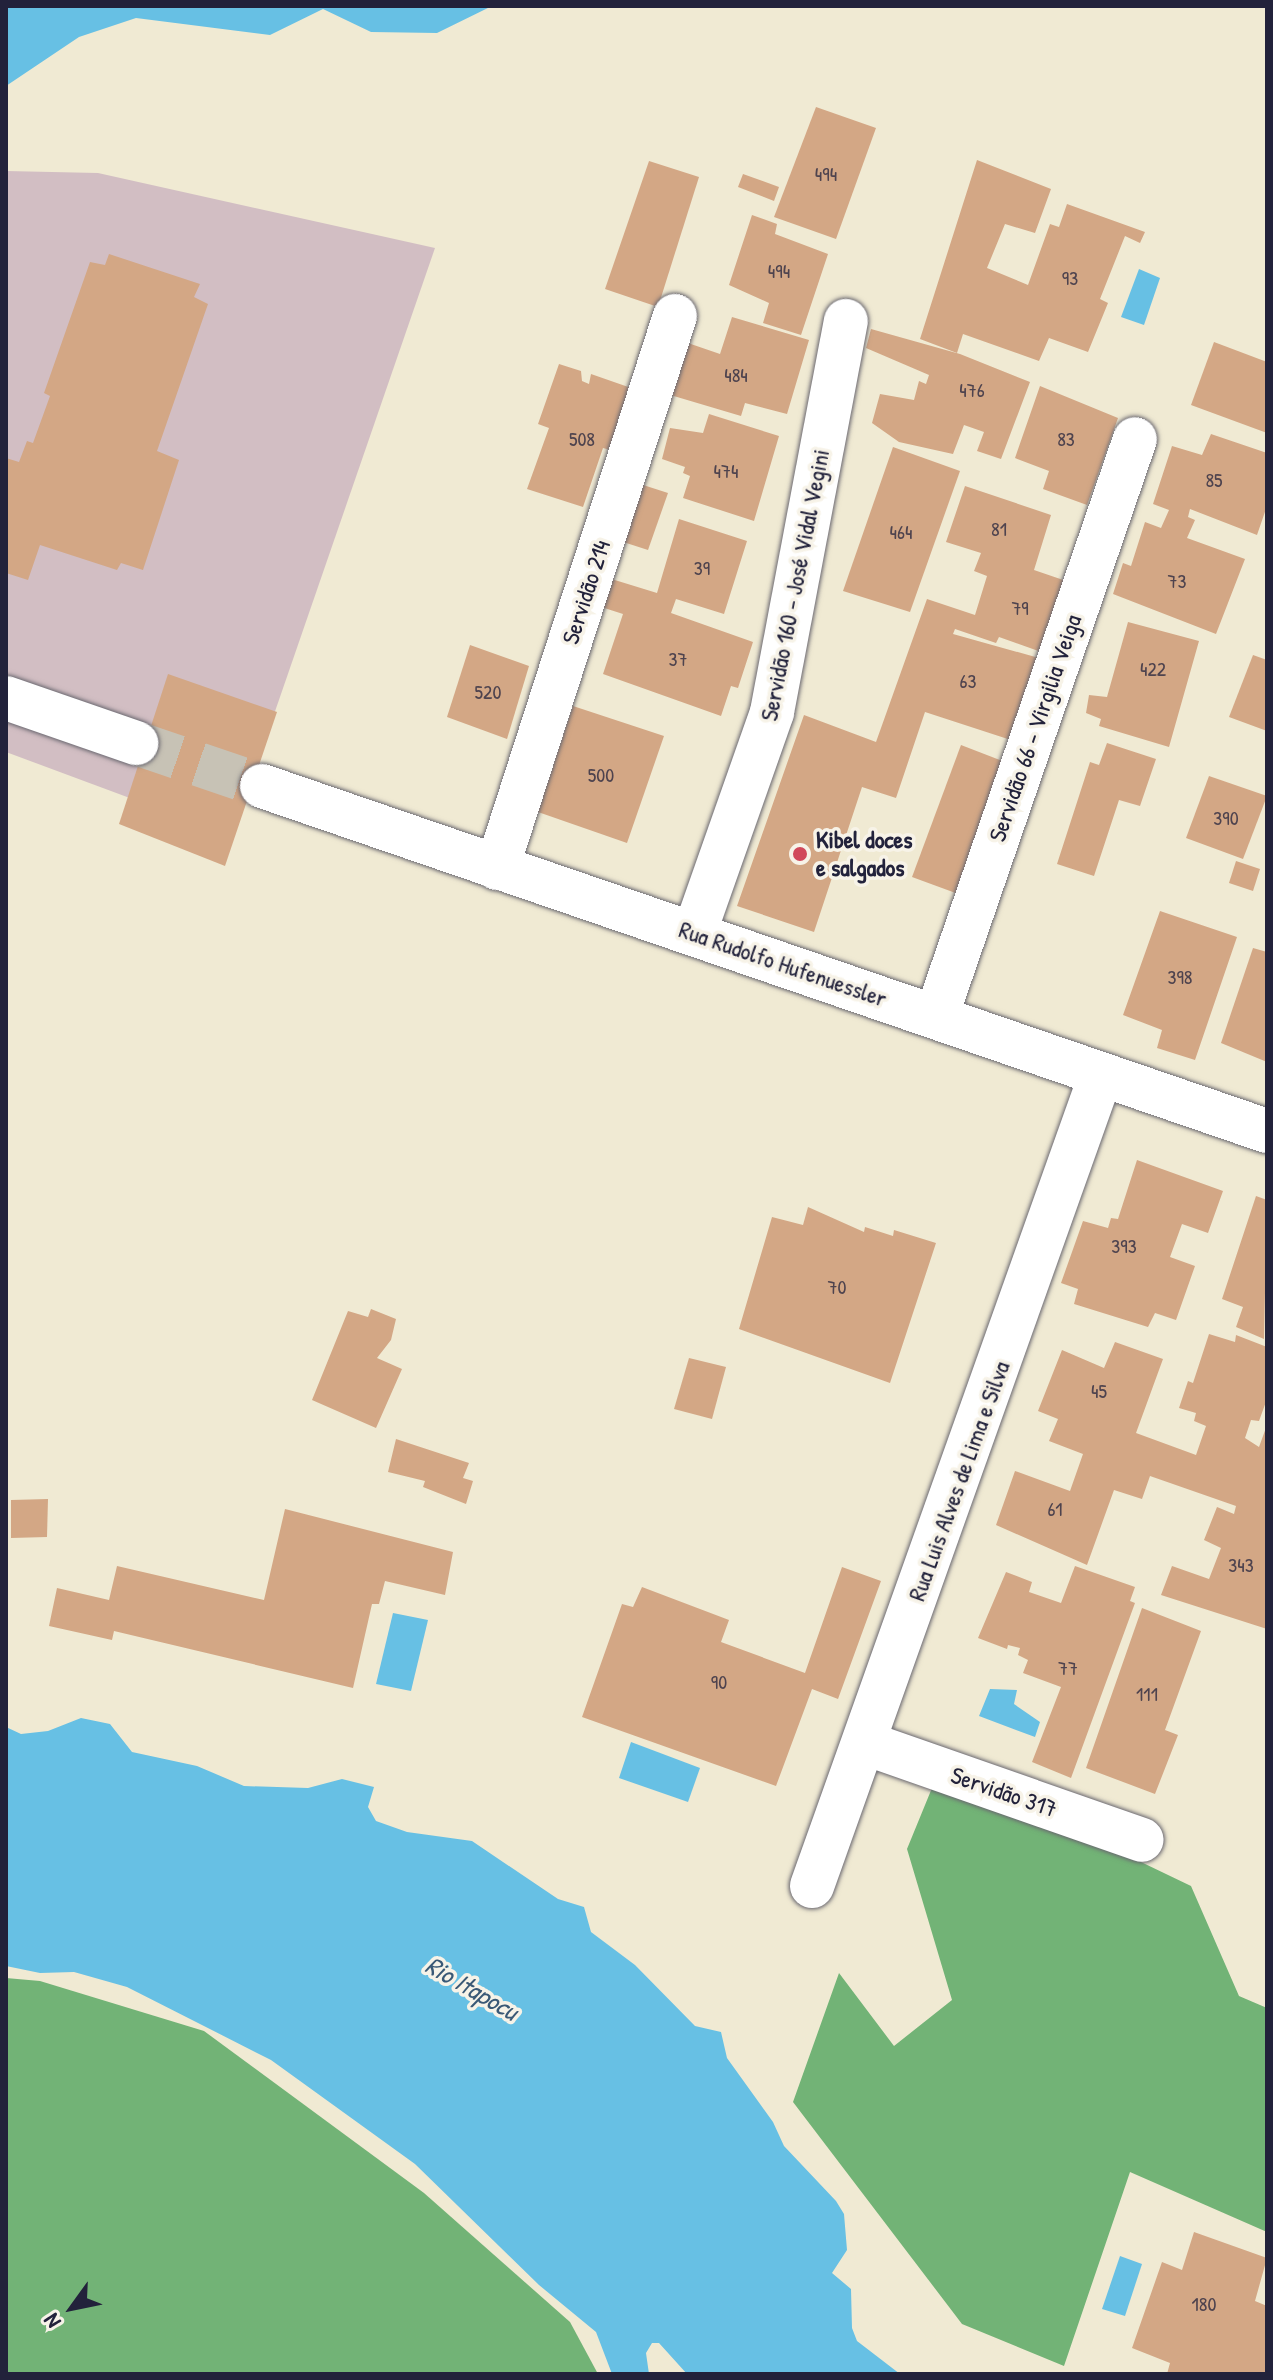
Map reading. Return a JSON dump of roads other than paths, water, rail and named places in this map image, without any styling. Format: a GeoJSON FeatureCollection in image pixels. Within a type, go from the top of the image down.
{"type":"FeatureCollection","features":[{"type":"Feature","properties":{"kind":"street","name":"Servidão 214"},"geometry":{"type":"LineString","coordinates":[[497,868],[675,316]]}},
{"type":"Feature","properties":{"kind":"street","name":"Servidão 160 - José Vidal Vegini"},"geometry":{"type":"LineString","coordinates":[[694,934],[772,712],[846,321]]}},
{"type":"Feature","properties":{"kind":"street","name":"Servidão 66 - Virgilia Veiga"},"geometry":{"type":"LineString","coordinates":[[936,1017],[1135,439]]}},
{"type":"Feature","properties":{"kind":"street"},"geometry":{"type":"LineString","coordinates":[[6,698],[136,743]]}},
{"type":"Feature","properties":{"kind":"street","name":"Rua Rudolfo Hufenuessler"},"geometry":{"type":"LineString","coordinates":[[280,793],[1267,1131]]}},
{"type":"Feature","properties":{"kind":"street","name":"Rua Luis Alves de Lima e Silva"},"geometry":{"type":"LineString","coordinates":[[812,1886],[1101,1075]]}},
{"type":"Feature","properties":{"kind":"street","name":"Servidão 317"},"geometry":{"type":"LineString","coordinates":[[865,1743],[1142,1840]]}},
{"type":"Feature","properties":{"kind":"water"},"geometry":{"type":"Polygon","coordinates":[[[6,6],[492,6],[437,33],[371,32],[323,9],[270,35],[136,18],[79,37],[6,86],[6,6]]]}},
{"type":"Feature","properties":{"kind":"water"},"geometry":{"type":"Polygon","coordinates":[[[1139,269],[1160,278],[1144,325],[1121,317],[1139,269]]]}},
{"type":"Feature","properties":{"kind":"water"},"geometry":{"type":"Polygon","coordinates":[[[393,1613],[428,1620],[411,1691],[376,1684],[393,1613]]]}},
{"type":"Feature","properties":{"kind":"water"},"geometry":{"type":"Polygon","coordinates":[[[990,1689],[1017,1690],[1014,1704],[1040,1722],[1035,1737],[979,1716],[990,1689]]]}},
{"type":"Feature","properties":{"kind":"water","name":"Rio Itapocu"},"geometry":{"type":"Polygon","coordinates":[[[81,1718],[110,1724],[132,1752],[197,1766],[244,1786],[308,1788],[342,1779],[374,1787],[368,1807],[376,1821],[407,1832],[472,1841],[558,1899],[584,1907],[591,1932],[635,1965],[695,2026],[721,2032],[727,2058],[773,2122],[784,2146],[836,2201],[844,2214],[847,2250],[832,2273],[851,2289],[852,2328],[857,2341],[900,2374],[687,2374],[659,2343],[652,2343],[646,2353],[649,2374],[612,2374],[596,2332],[539,2285],[415,2164],[271,2060],[127,1987],[74,1972],[40,1973],[6,1966],[6,1727],[21,1734],[48,1731],[81,1718]]]}},
{"type":"Feature","properties":{"kind":"water"},"geometry":{"type":"Polygon","coordinates":[[[631,1742],[700,1768],[688,1802],[619,1778],[631,1742]]]}},
{"type":"Feature","properties":{"kind":"water"},"geometry":{"type":"Polygon","coordinates":[[[1120,2256],[1142,2264],[1125,2316],[1102,2309],[1120,2256]]]}},
{"type":"Feature","properties":{"kind":"tunnel"},"geometry":{"type":"LineString","coordinates":[[136,743],[262,786]]}},
{"type":"Feature","properties":{"kind":"place","name":"Kibel doces e salgados"},"geometry":{"type":"Point","coordinates":[800,854]}}]}
